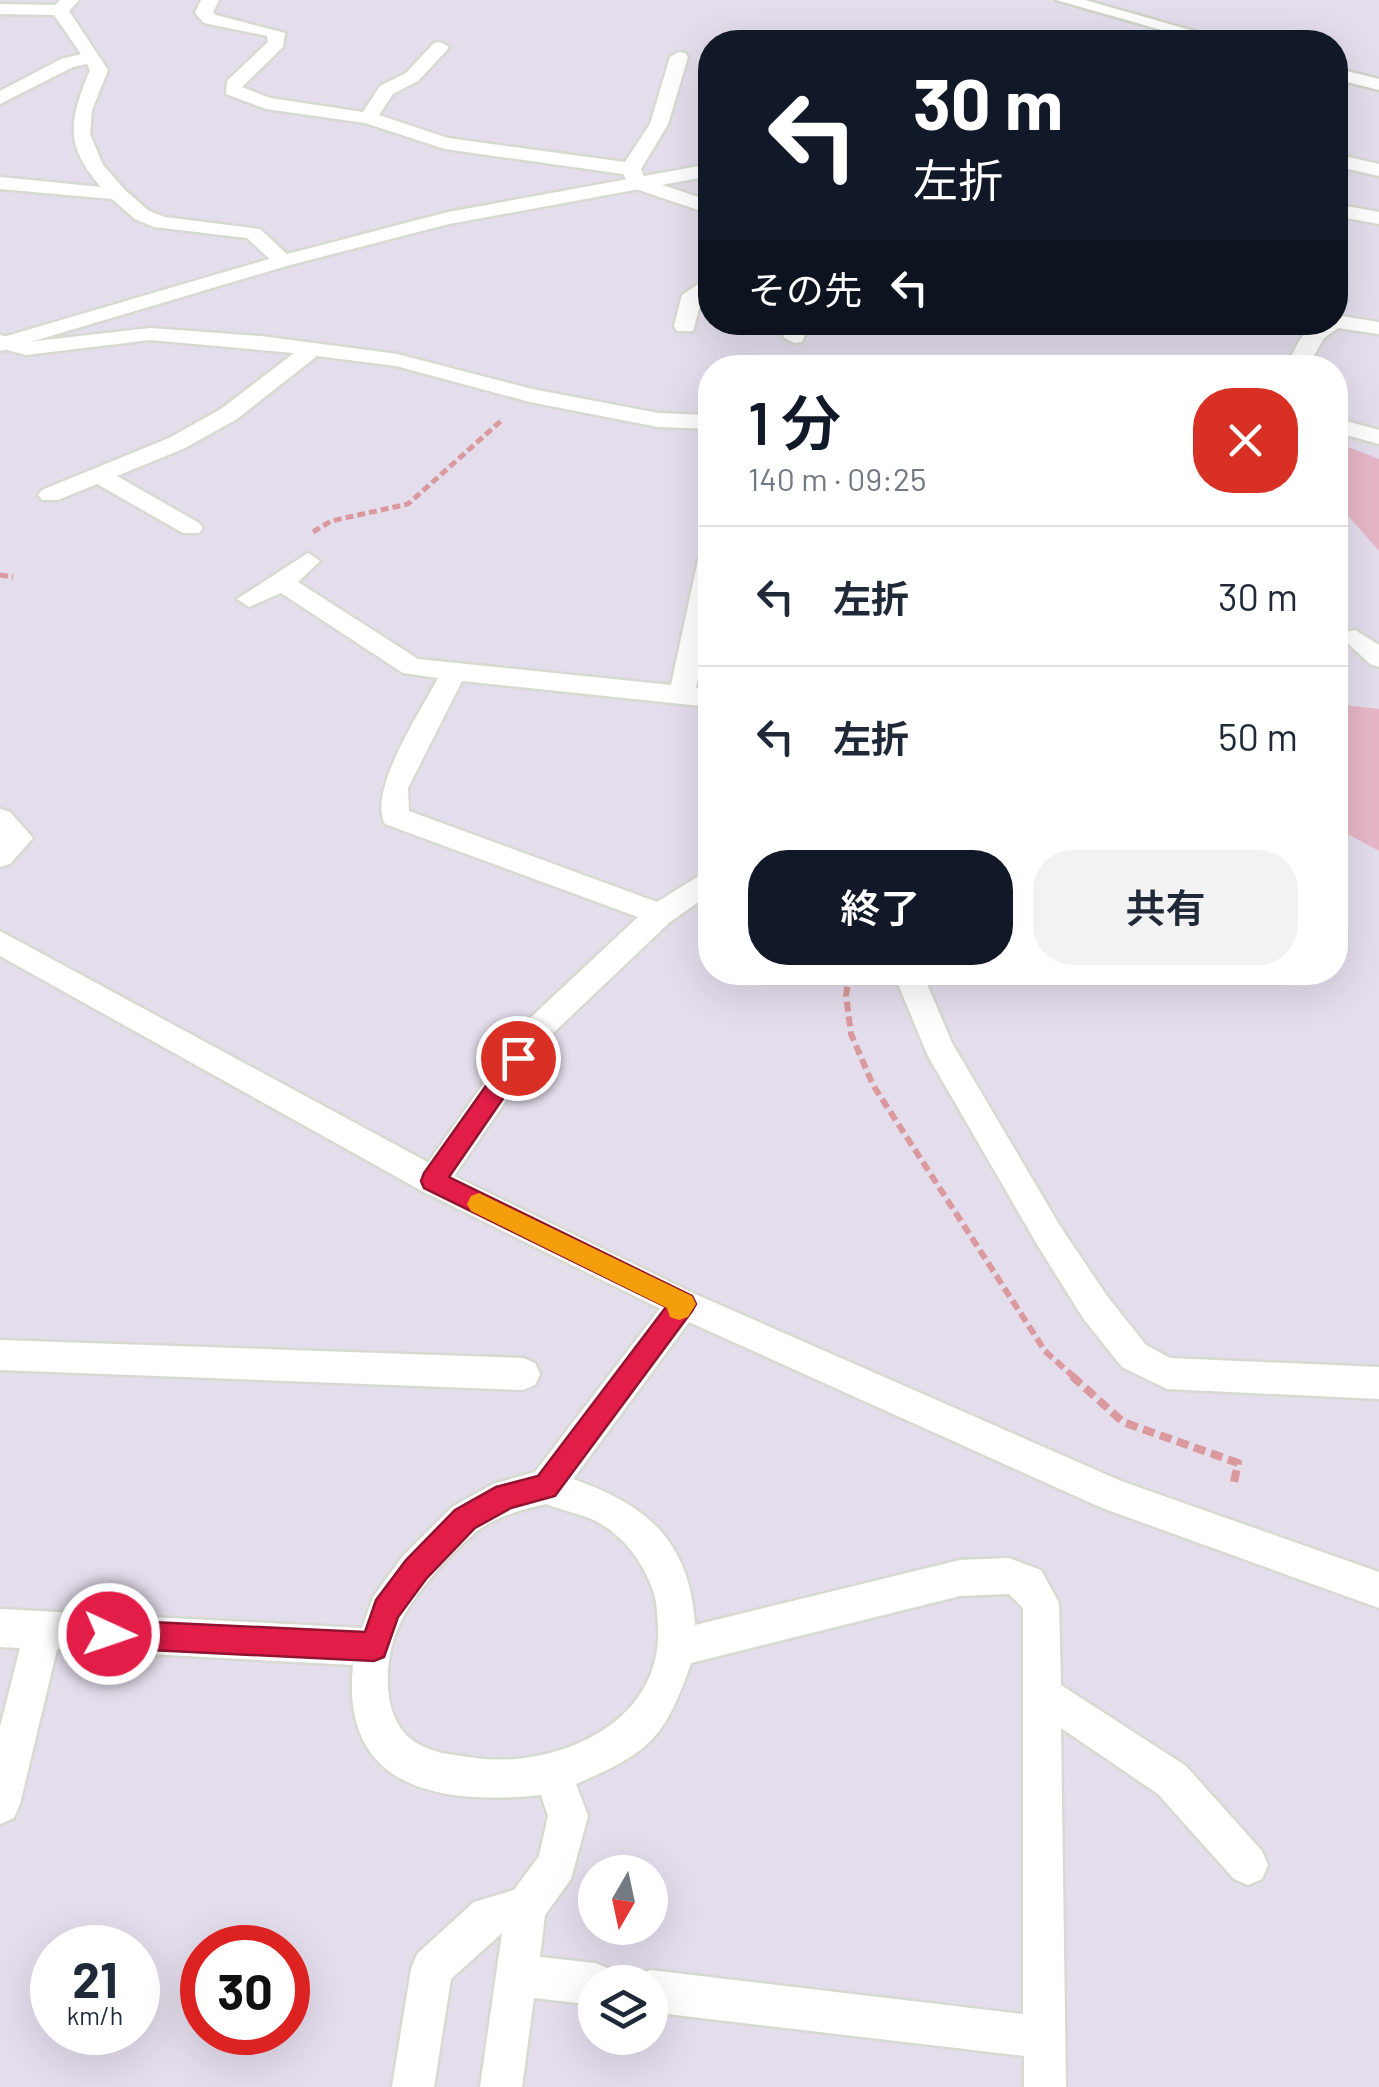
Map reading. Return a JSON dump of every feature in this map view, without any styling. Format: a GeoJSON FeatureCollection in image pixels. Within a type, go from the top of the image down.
{"type":"FeatureCollection","features":[{"type":"Feature","properties":{"kind":"street"},"geometry":{"type":"LineString","coordinates":[[210,0],[204,14],[210,19],[276,34],[277,43],[232,90],[266,102],[368,118],[444,143],[634,176],[698,203]]}},
{"type":"Feature","properties":{"kind":"street"},"geometry":{"type":"LineString","coordinates":[[1066,0],[1178,30]]}},
{"type":"Feature","properties":{"kind":"street"},"geometry":{"type":"LineString","coordinates":[[0,9],[65,5],[67,29],[94,57],[99,70],[83,110],[81,134],[94,167],[118,194],[142,215],[161,222],[253,233],[282,262]]}},
{"type":"Feature","properties":{"kind":"street"},"geometry":{"type":"LineString","coordinates":[[368,118],[386,90],[412,77],[440,47]]}},
{"type":"Feature","properties":{"kind":"street"},"geometry":{"type":"LineString","coordinates":[[0,98],[66,63],[94,57]]}},
{"type":"Feature","properties":{"kind":"street"},"geometry":{"type":"LineString","coordinates":[[634,176],[659,124],[679,57]]}},
{"type":"Feature","properties":{"kind":"street"},"geometry":{"type":"LineString","coordinates":[[1348,77],[1379,85]]}},
{"type":"Feature","properties":{"kind":"street"},"geometry":{"type":"LineString","coordinates":[[1348,163],[1379,170]]}},
{"type":"Feature","properties":{"kind":"street"},"geometry":{"type":"LineString","coordinates":[[4,343],[448,218],[634,176],[698,171]]}},
{"type":"Feature","properties":{"kind":"street"},"geometry":{"type":"LineString","coordinates":[[0,183],[118,194]]}},
{"type":"Feature","properties":{"kind":"street"},"geometry":{"type":"LineString","coordinates":[[1348,212],[1379,218]]}},
{"type":"Feature","properties":{"kind":"street"},"geometry":{"type":"LineString","coordinates":[[684,326],[692,295],[698,291]]}},
{"type":"Feature","properties":{"kind":"street"},"geometry":{"type":"LineString","coordinates":[[1348,324],[1379,328]]}},
{"type":"Feature","properties":{"kind":"street"},"geometry":{"type":"LineString","coordinates":[[4,343],[26,349],[150,334],[261,342],[310,352],[397,360],[530,395],[658,420],[698,422]]}},
{"type":"Feature","properties":{"kind":"street"},"geometry":{"type":"LineString","coordinates":[[50,495],[177,443],[230,414],[310,352]]}},
{"type":"Feature","properties":{"kind":"street"},"geometry":{"type":"LineString","coordinates":[[1348,428],[1379,436]]}},
{"type":"Feature","properties":{"kind":"street"},"geometry":{"type":"LineString","coordinates":[[98,474],[191,528]]}},
{"type":"Feature","properties":{"kind":"street"},"geometry":{"type":"LineString","coordinates":[[249,599],[282,584],[308,561]]}},
{"type":"Feature","properties":{"kind":"street"},"geometry":{"type":"LineString","coordinates":[[282,584],[412,667],[698,697]]}},
{"type":"Feature","properties":{"kind":"street"},"geometry":{"type":"LineString","coordinates":[[682,695],[698,618]]}},
{"type":"Feature","properties":{"kind":"street"},"geometry":{"type":"LineString","coordinates":[[1355,638],[1379,658]]}},
{"type":"Feature","properties":{"kind":"street"},"geometry":{"type":"LineString","coordinates":[[454,672],[395,788],[395,818],[660,914]]}},
{"type":"Feature","properties":{"kind":"street"},"geometry":{"type":"LineString","coordinates":[[0,819],[19,838],[0,857]]}},
{"type":"Feature","properties":{"kind":"street"},"geometry":{"type":"LineString","coordinates":[[433,1181],[539,1028],[660,914],[698,888]]}},
{"type":"Feature","properties":{"kind":"street"},"geometry":{"type":"LineString","coordinates":[[0,942],[433,1181],[683,1304],[1115,1496],[1379,1590]]}},
{"type":"Feature","properties":{"kind":"street"},"geometry":{"type":"LineString","coordinates":[[912,985],[939,1046],[1049,1236],[1095,1307],[1134,1356],[1167,1373],[1379,1383]]}},
{"type":"Feature","properties":{"kind":"street"},"geometry":{"type":"LineString","coordinates":[[546,1487],[683,1304]]}},
{"type":"Feature","properties":{"kind":"street"},"geometry":{"type":"LineString","coordinates":[[0,1355],[524,1374]]}},
{"type":"Feature","properties":{"kind":"street"},"geometry":{"type":"LineString","coordinates":[[546,1487],[610,1509],[652,1545],[676,1597],[678,1648],[657,1707],[616,1747],[553,1774],[496,1780],[420,1770],[383,1741],[368,1698],[374,1647],[386,1610],[416,1569],[465,1519],[506,1496],[546,1487]]}},
{"type":"Feature","properties":{"kind":"street"},"geometry":{"type":"LineString","coordinates":[[678,1648],[960,1578],[1009,1576],[1028,1583],[1040,1603],[1044,2087]]}},
{"type":"Feature","properties":{"kind":"street"},"geometry":{"type":"LineString","coordinates":[[0,1628],[374,1647]]}},
{"type":"Feature","properties":{"kind":"street"},"geometry":{"type":"LineString","coordinates":[[0,1804],[43,1630]]}},
{"type":"Feature","properties":{"kind":"street"},"geometry":{"type":"LineString","coordinates":[[1041,1701],[1056,1702],[1172,1780],[1248,1864]]}},
{"type":"Feature","properties":{"kind":"street"},"geometry":{"type":"LineString","coordinates":[[501,2087],[526,1908],[557,1865],[568,1816],[553,1774]]}},
{"type":"Feature","properties":{"kind":"street"},"geometry":{"type":"LineString","coordinates":[[413,2087],[432,1969],[488,1916],[526,1908]]}},
{"type":"Feature","properties":{"kind":"street"},"geometry":{"type":"LineString","coordinates":[[517,1975],[578,1982]]}},
{"type":"Feature","properties":{"kind":"street"},"geometry":{"type":"LineString","coordinates":[[668,1992],[1044,2037]]}},
{"type":"Feature","properties":{"kind":"path"},"geometry":{"type":"LineString","coordinates":[[308,561],[303,552],[312,532],[331,521],[408,504],[530,395]]}},
{"type":"Feature","properties":{"kind":"path"},"geometry":{"type":"LineString","coordinates":[[0,575],[13,577]]}},
{"type":"Feature","properties":{"kind":"path"},"geometry":{"type":"LineString","coordinates":[[848,985],[851,1034],[873,1085],[1036,1338],[1123,1422],[1238,1463],[1233,1487]]}},
{"type":"Feature","properties":{"kind":"shaded area"},"geometry":{"type":"Polygon","coordinates":[[[1348,447],[1379,459],[1379,551],[1348,516],[1348,447]]]}},
{"type":"Feature","properties":{"kind":"shaded area"},"geometry":{"type":"Polygon","coordinates":[[[1348,705],[1379,709],[1379,851],[1348,834],[1348,705]]]}},
{"type":"Feature","properties":{"kind":"slow traffic"},"geometry":{"type":"LineString","coordinates":[[479,1204],[683,1304],[679,1309]]}},
{"type":"Feature","properties":{"kind":"route"},"geometry":{"type":"LineString","coordinates":[[109,1634],[374,1647],[386,1610],[416,1569],[465,1519],[506,1496],[546,1487],[683,1304],[433,1181],[518,1058]]}}]}
